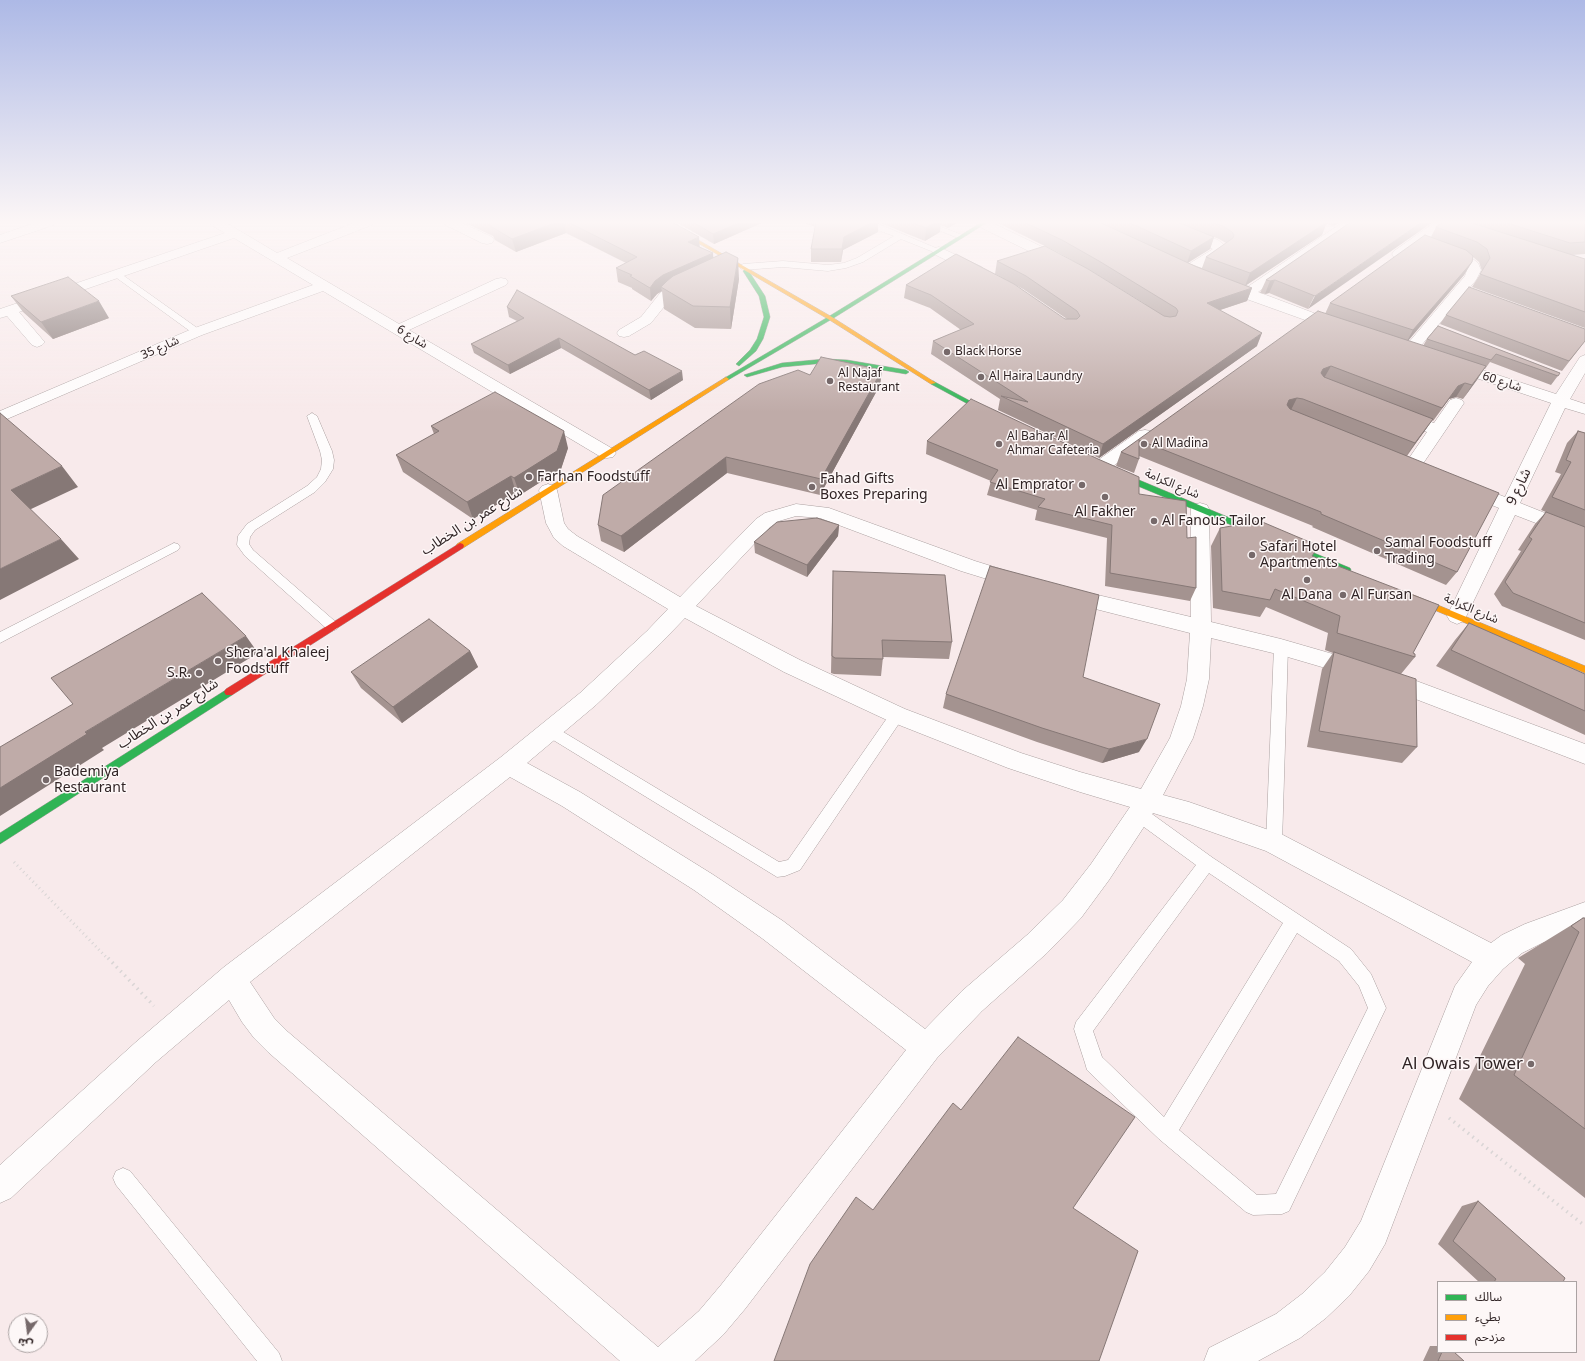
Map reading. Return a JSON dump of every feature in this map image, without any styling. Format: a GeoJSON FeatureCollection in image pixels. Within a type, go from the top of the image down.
{"type":"FeatureCollection","features":[{"type":"Feature","properties":{"kind":"main road"},"geometry":{"type":"LineString","coordinates":[[715,385],[742,362],[752,351],[765,328],[767,317],[762,296],[754,286]]}},
{"type":"Feature","properties":{"kind":"main road"},"geometry":{"type":"LineString","coordinates":[[774,286],[830,318],[917,374],[964,402],[1005,422]]}},
{"type":"Feature","properties":{"kind":"main road","name":"شارع عمر بن الخطاب"},"geometry":{"type":"LineString","coordinates":[[0,839],[332,626],[606,453],[715,385],[883,286]]}},
{"type":"Feature","properties":{"kind":"main road"},"geometry":{"type":"LineString","coordinates":[[715,385],[782,366],[818,361],[847,362],[917,374]]}},
{"type":"Feature","properties":{"kind":"main road","name":"شارع الكرامة"},"geometry":{"type":"LineString","coordinates":[[1096,465],[1354,573]]}},
{"type":"Feature","properties":{"kind":"main road","name":"شارع الكرامة"},"geometry":{"type":"LineString","coordinates":[[1405,595],[1585,670]]}},
{"type":"Feature","properties":{"kind":"street"},"geometry":{"type":"LineString","coordinates":[[37,342],[5,313],[84,286]]}},
{"type":"Feature","properties":{"kind":"street","name":"شارع 6"},"geometry":{"type":"LineString","coordinates":[[324,286],[606,453]]}},
{"type":"Feature","properties":{"kind":"street","name":"شارع 35"},"geometry":{"type":"LineString","coordinates":[[0,418],[197,332],[324,286]]}},
{"type":"Feature","properties":{"kind":"street"},"geometry":{"type":"LineString","coordinates":[[399,330],[494,286]]}},
{"type":"Feature","properties":{"kind":"street"},"geometry":{"type":"LineString","coordinates":[[624,333],[646,320],[666,295],[686,286]]}},
{"type":"Feature","properties":{"kind":"street"},"geometry":{"type":"LineString","coordinates":[[1225,286],[1348,331]]}},
{"type":"Feature","properties":{"kind":"street"},"geometry":{"type":"LineString","coordinates":[[1246,294],[1258,286]]}},
{"type":"Feature","properties":{"kind":"street"},"geometry":{"type":"LineString","coordinates":[[1409,351],[1436,329],[1463,286]]}},
{"type":"Feature","properties":{"kind":"street"},"geometry":{"type":"LineString","coordinates":[[1460,289],[1475,294]]}},
{"type":"Feature","properties":{"kind":"street"},"geometry":{"type":"LineString","coordinates":[[1298,327],[1323,309]]}},
{"type":"Feature","properties":{"kind":"street"},"geometry":{"type":"LineString","coordinates":[[1394,346],[1424,356]]}},
{"type":"Feature","properties":{"kind":"street","name":"شارع 9"},"geometry":{"type":"LineString","coordinates":[[1457,616],[1560,401],[1564,379],[1585,360]]}},
{"type":"Feature","properties":{"kind":"street","name":"شارع 60"},"geometry":{"type":"LineString","coordinates":[[1439,361],[1585,410]]}},
{"type":"Feature","properties":{"kind":"street"},"geometry":{"type":"LineString","coordinates":[[1412,467],[1456,403]]}},
{"type":"Feature","properties":{"kind":"street"},"geometry":{"type":"LineString","coordinates":[[1388,411],[1438,430]]}},
{"type":"Feature","properties":{"kind":"street"},"geometry":{"type":"LineString","coordinates":[[1096,465],[1157,426]]}},
{"type":"Feature","properties":{"kind":"street"},"geometry":{"type":"LineString","coordinates":[[1454,484],[1585,536]]}},
{"type":"Feature","properties":{"kind":"street"},"geometry":{"type":"LineString","coordinates":[[548,490],[549,502],[555,523],[561,533],[570,541],[683,608],[842,691],[897,715],[1143,808],[1189,813],[1274,843],[1493,959]]}},
{"type":"Feature","properties":{"kind":"street"},"geometry":{"type":"LineString","coordinates":[[669,1361],[711,1323],[733,1297],[927,1048],[972,1002],[1037,944],[1072,909],[1100,872],[1143,808],[1165,770],[1181,738],[1192,706],[1198,679],[1201,627],[1200,509]]}},
{"type":"Feature","properties":{"kind":"street"},"geometry":{"type":"LineString","coordinates":[[0,1187],[174,1028],[234,978],[550,731],[622,668],[683,608],[763,523],[772,517],[796,510],[822,512],[968,566],[1042,588],[1280,647],[1389,680],[1585,754]]}},
{"type":"Feature","properties":{"kind":"street"},"geometry":{"type":"LineString","coordinates":[[509,764],[584,807],[703,882],[773,930],[927,1048]]}},
{"type":"Feature","properties":{"kind":"street"},"geometry":{"type":"LineString","coordinates":[[1222,1361],[1288,1326],[1314,1306],[1337,1284],[1357,1259],[1373,1232],[1465,996],[1478,976],[1493,959],[1512,944],[1535,933],[1585,915]]}},
{"type":"Feature","properties":{"kind":"street"},"geometry":{"type":"LineString","coordinates":[[234,978],[241,995],[252,1012],[264,1028],[278,1042],[647,1361]]}},
{"type":"Feature","properties":{"kind":"lane"},"geometry":{"type":"LineString","coordinates":[[133,286],[197,332]]}},
{"type":"Feature","properties":{"kind":"lane"},"geometry":{"type":"LineString","coordinates":[[312,416],[326,451],[328,460],[327,469],[321,479],[311,489],[250,527],[244,536],[243,545],[249,553],[332,626]]}},
{"type":"Feature","properties":{"kind":"lane"},"geometry":{"type":"LineString","coordinates":[[0,638],[174,547]]}},
{"type":"Feature","properties":{"kind":"lane"},"geometry":{"type":"LineString","coordinates":[[1274,843],[1280,647]]}},
{"type":"Feature","properties":{"kind":"lane"},"geometry":{"type":"LineString","coordinates":[[550,731],[778,870],[794,865],[897,715]]}},
{"type":"Feature","properties":{"kind":"lane"},"geometry":{"type":"LineString","coordinates":[[1143,808],[1207,863],[1345,955],[1366,980],[1377,1008],[1282,1204],[1254,1205],[1166,1132],[1094,1063],[1083,1029],[1207,863]]}},
{"type":"Feature","properties":{"kind":"lane"},"geometry":{"type":"LineString","coordinates":[[1166,1132],[1294,921]]}},
{"type":"Feature","properties":{"kind":"lane"},"geometry":{"type":"LineString","coordinates":[[122,1178],[271,1361]]}},
{"type":"Feature","properties":{"kind":"path"},"geometry":{"type":"LineString","coordinates":[[11,858],[174,1028]]}},
{"type":"Feature","properties":{"kind":"path"},"geometry":{"type":"LineString","coordinates":[[1426,1099],[1585,1226]]}},
{"type":"Feature","properties":{"kind":"building"},"geometry":{"type":"Polygon","coordinates":[[[42,286],[79,286],[99,301],[41,322],[11,296],[42,286]]]}},
{"type":"Feature","properties":{"kind":"building"},"geometry":{"type":"Polygon","coordinates":[[[662,286],[734,286],[730,307],[693,306],[661,287],[662,286]]]}},
{"type":"Feature","properties":{"kind":"building"},"geometry":{"type":"Polygon","coordinates":[[[907,286],[1016,286],[1065,319],[1077,319],[1080,316],[1077,311],[1040,286],[1115,286],[1164,316],[1176,316],[1178,311],[1176,308],[1139,286],[1245,286],[1252,288],[1207,303],[1262,333],[1103,444],[1001,396],[1028,402],[933,341],[974,324],[931,295],[907,286]]]}},
{"type":"Feature","properties":{"kind":"building"},"geometry":{"type":"Polygon","coordinates":[[[1289,286],[1330,286],[1315,296],[1289,286]]]}},
{"type":"Feature","properties":{"kind":"building"},"geometry":{"type":"Polygon","coordinates":[[[1354,286],[1452,286],[1413,330],[1330,303],[1354,286]]]}},
{"type":"Feature","properties":{"kind":"building"},"geometry":{"type":"Polygon","coordinates":[[[1512,286],[1585,286],[1585,312],[1512,286]]]}},
{"type":"Feature","properties":{"kind":"building"},"geometry":{"type":"Polygon","coordinates":[[[1469,287],[1585,329],[1585,341],[1569,361],[1446,315],[1469,287]]]}},
{"type":"Feature","properties":{"kind":"building"},"geometry":{"type":"Polygon","coordinates":[[[517,290],[635,355],[644,351],[682,371],[649,390],[559,338],[508,365],[471,344],[524,318],[507,307],[517,290]]]}},
{"type":"Feature","properties":{"kind":"building"},"geometry":{"type":"Polygon","coordinates":[[[1318,311],[1486,366],[1472,385],[1465,383],[1458,386],[1442,408],[1331,366],[1323,369],[1321,373],[1324,377],[1433,419],[1415,443],[1303,399],[1297,398],[1289,400],[1287,405],[1290,409],[1499,493],[1457,572],[1321,514],[1321,512],[1139,440],[1139,459],[1121,452],[1318,311]]]}},
{"type":"Feature","properties":{"kind":"building"},"geometry":{"type":"Polygon","coordinates":[[[1438,326],[1560,373],[1558,376],[1496,354],[1491,360],[1427,339],[1438,326]]]}},
{"type":"Feature","properties":{"kind":"building"},"geometry":{"type":"Polygon","coordinates":[[[821,357],[882,370],[821,479],[726,457],[621,536],[598,525],[603,495],[759,384],[798,370],[810,375],[821,357]]]}},
{"type":"Feature","properties":{"kind":"building"},"geometry":{"type":"Polygon","coordinates":[[[495,392],[564,431],[557,451],[514,478],[511,476],[467,502],[396,455],[439,431],[431,426],[495,392]]]}},
{"type":"Feature","properties":{"kind":"building"},"geometry":{"type":"Polygon","coordinates":[[[971,399],[1139,477],[1139,494],[1186,501],[1187,538],[1196,537],[1196,588],[1110,573],[1112,525],[1038,507],[1045,499],[990,482],[998,470],[927,441],[971,399]]]}},
{"type":"Feature","properties":{"kind":"building"},"geometry":{"type":"Polygon","coordinates":[[[0,413],[62,466],[11,490],[61,539],[0,569],[0,413]]]}},
{"type":"Feature","properties":{"kind":"building"},"geometry":{"type":"Polygon","coordinates":[[[1578,431],[1585,433],[1585,510],[1552,497],[1571,462],[1566,460],[1578,431]]]}},
{"type":"Feature","properties":{"kind":"building"},"geometry":{"type":"Polygon","coordinates":[[[1546,512],[1585,527],[1585,623],[1513,593],[1505,582],[1532,539],[1529,537],[1546,512]]]}},
{"type":"Feature","properties":{"kind":"building"},"geometry":{"type":"Polygon","coordinates":[[[817,518],[839,525],[807,565],[754,542],[777,522],[817,518]]]}},
{"type":"Feature","properties":{"kind":"building"},"geometry":{"type":"Polygon","coordinates":[[[1260,521],[1319,546],[1312,556],[1439,605],[1413,653],[1415,654],[1415,657],[1337,633],[1340,616],[1275,589],[1270,600],[1222,591],[1220,528],[1260,521]]]}},
{"type":"Feature","properties":{"kind":"building"},"geometry":{"type":"Polygon","coordinates":[[[990,566],[1099,595],[1083,677],[1160,704],[1147,739],[1109,749],[1042,728],[946,694],[990,566]]]}},
{"type":"Feature","properties":{"kind":"building"},"geometry":{"type":"Polygon","coordinates":[[[833,571],[945,575],[952,642],[882,640],[883,659],[835,658],[832,656],[833,571]]]}},
{"type":"Feature","properties":{"kind":"building"},"geometry":{"type":"Polygon","coordinates":[[[202,593],[246,636],[85,732],[87,734],[0,788],[0,747],[73,704],[51,678],[202,593]]]}},
{"type":"Feature","properties":{"kind":"building"},"geometry":{"type":"Polygon","coordinates":[[[429,619],[470,651],[393,707],[351,672],[429,619]]]}},
{"type":"Feature","properties":{"kind":"building"},"geometry":{"type":"Polygon","coordinates":[[[1469,623],[1585,674],[1585,711],[1451,650],[1469,623]]]}},
{"type":"Feature","properties":{"kind":"building"},"geometry":{"type":"Polygon","coordinates":[[[1334,652],[1416,679],[1417,747],[1319,731],[1334,652]]]}},
{"type":"Feature","properties":{"kind":"building"},"geometry":{"type":"Polygon","coordinates":[[[1585,918],[1585,1129],[1514,1075],[1579,932],[1571,926],[1585,918]]]}},
{"type":"Feature","properties":{"kind":"building"},"geometry":{"type":"Polygon","coordinates":[[[1018,1037],[1135,1117],[1073,1208],[1138,1251],[1099,1361],[774,1361],[810,1264],[856,1197],[873,1210],[953,1103],[961,1110],[1018,1037]]]}},
{"type":"Feature","properties":{"kind":"building"},"geometry":{"type":"Polygon","coordinates":[[[1478,1201],[1565,1278],[1564,1281],[1495,1281],[1496,1279],[1453,1241],[1478,1201]]]}},
{"type":"Feature","properties":{"kind":"building"},"geometry":{"type":"Polygon","coordinates":[[[1442,1353],[1455,1353],[1464,1361],[1438,1361],[1442,1353]]]}},
{"type":"Feature","properties":{"kind":"traffic: fast"},"geometry":{"type":"LineString","coordinates":[[739,364],[753,351],[760,339],[767,317],[762,296],[755,286]]}},
{"type":"Feature","properties":{"kind":"traffic: fast"},"geometry":{"type":"LineString","coordinates":[[726,379],[882,286]]}},
{"type":"Feature","properties":{"kind":"traffic: fast"},"geometry":{"type":"LineString","coordinates":[[747,375],[782,365],[825,361],[847,362],[906,372]]}},
{"type":"Feature","properties":{"kind":"traffic: fast"},"geometry":{"type":"LineString","coordinates":[[933,383],[994,416]]}},
{"type":"Feature","properties":{"kind":"traffic: fast"},"geometry":{"type":"LineString","coordinates":[[1112,472],[1347,570]]}},
{"type":"Feature","properties":{"kind":"traffic: fast"},"geometry":{"type":"LineString","coordinates":[[0,839],[229,692]]}},
{"type":"Feature","properties":{"kind":"traffic: slow"},"geometry":{"type":"LineString","coordinates":[[774,286],[830,318],[933,383]]}},
{"type":"Feature","properties":{"kind":"traffic: slow"},"geometry":{"type":"LineString","coordinates":[[460,546],[726,379]]}},
{"type":"Feature","properties":{"kind":"traffic: slow"},"geometry":{"type":"LineString","coordinates":[[1411,597],[1585,670]]}},
{"type":"Feature","properties":{"kind":"traffic: jam"},"geometry":{"type":"LineString","coordinates":[[229,692],[460,546]]}},
{"type":"Feature","properties":{"kind":"place","name":"Black Horse"},"geometry":{"type":"Point","coordinates":[947,352]}},
{"type":"Feature","properties":{"kind":"place","name":"Al Haira Laundry"},"geometry":{"type":"Point","coordinates":[981,377]}},
{"type":"Feature","properties":{"kind":"place","name":"Al Najaf Restaurant"},"geometry":{"type":"Point","coordinates":[830,381]}},
{"type":"Feature","properties":{"kind":"place","name":"Al Bahar Al Ahmar Cafeteria"},"geometry":{"type":"Point","coordinates":[999,444]}},
{"type":"Feature","properties":{"kind":"place","name":"Al Madina"},"geometry":{"type":"Point","coordinates":[1144,444]}},
{"type":"Feature","properties":{"kind":"place","name":"Farhan Foodstuff"},"geometry":{"type":"Point","coordinates":[529,477]}},
{"type":"Feature","properties":{"kind":"place","name":"Al Emprator"},"geometry":{"type":"Point","coordinates":[1082,485]}},
{"type":"Feature","properties":{"kind":"place","name":"Fahad Gifts Boxes Preparing"},"geometry":{"type":"Point","coordinates":[812,487]}},
{"type":"Feature","properties":{"kind":"place","name":"Al Fakher"},"geometry":{"type":"Point","coordinates":[1105,497]}},
{"type":"Feature","properties":{"kind":"place","name":"Al Fanous Tailor"},"geometry":{"type":"Point","coordinates":[1154,521]}},
{"type":"Feature","properties":{"kind":"place","name":"Samal Foodstuff Trading"},"geometry":{"type":"Point","coordinates":[1377,551]}},
{"type":"Feature","properties":{"kind":"place","name":"Safari Hotel Apartments"},"geometry":{"type":"Point","coordinates":[1252,555]}},
{"type":"Feature","properties":{"kind":"place","name":"Al Dana"},"geometry":{"type":"Point","coordinates":[1307,580]}},
{"type":"Feature","properties":{"kind":"place","name":"Al Fursan"},"geometry":{"type":"Point","coordinates":[1343,595]}},
{"type":"Feature","properties":{"kind":"place","name":"Shera'al Khaleej Foodstuff"},"geometry":{"type":"Point","coordinates":[218,661]}},
{"type":"Feature","properties":{"kind":"place","name":"S.R."},"geometry":{"type":"Point","coordinates":[199,673]}},
{"type":"Feature","properties":{"kind":"place","name":"Bademiya Restaurant"},"geometry":{"type":"Point","coordinates":[46,780]}},
{"type":"Feature","properties":{"kind":"place","name":"Al Owais Tower"},"geometry":{"type":"Point","coordinates":[1531,1064]}}]}
